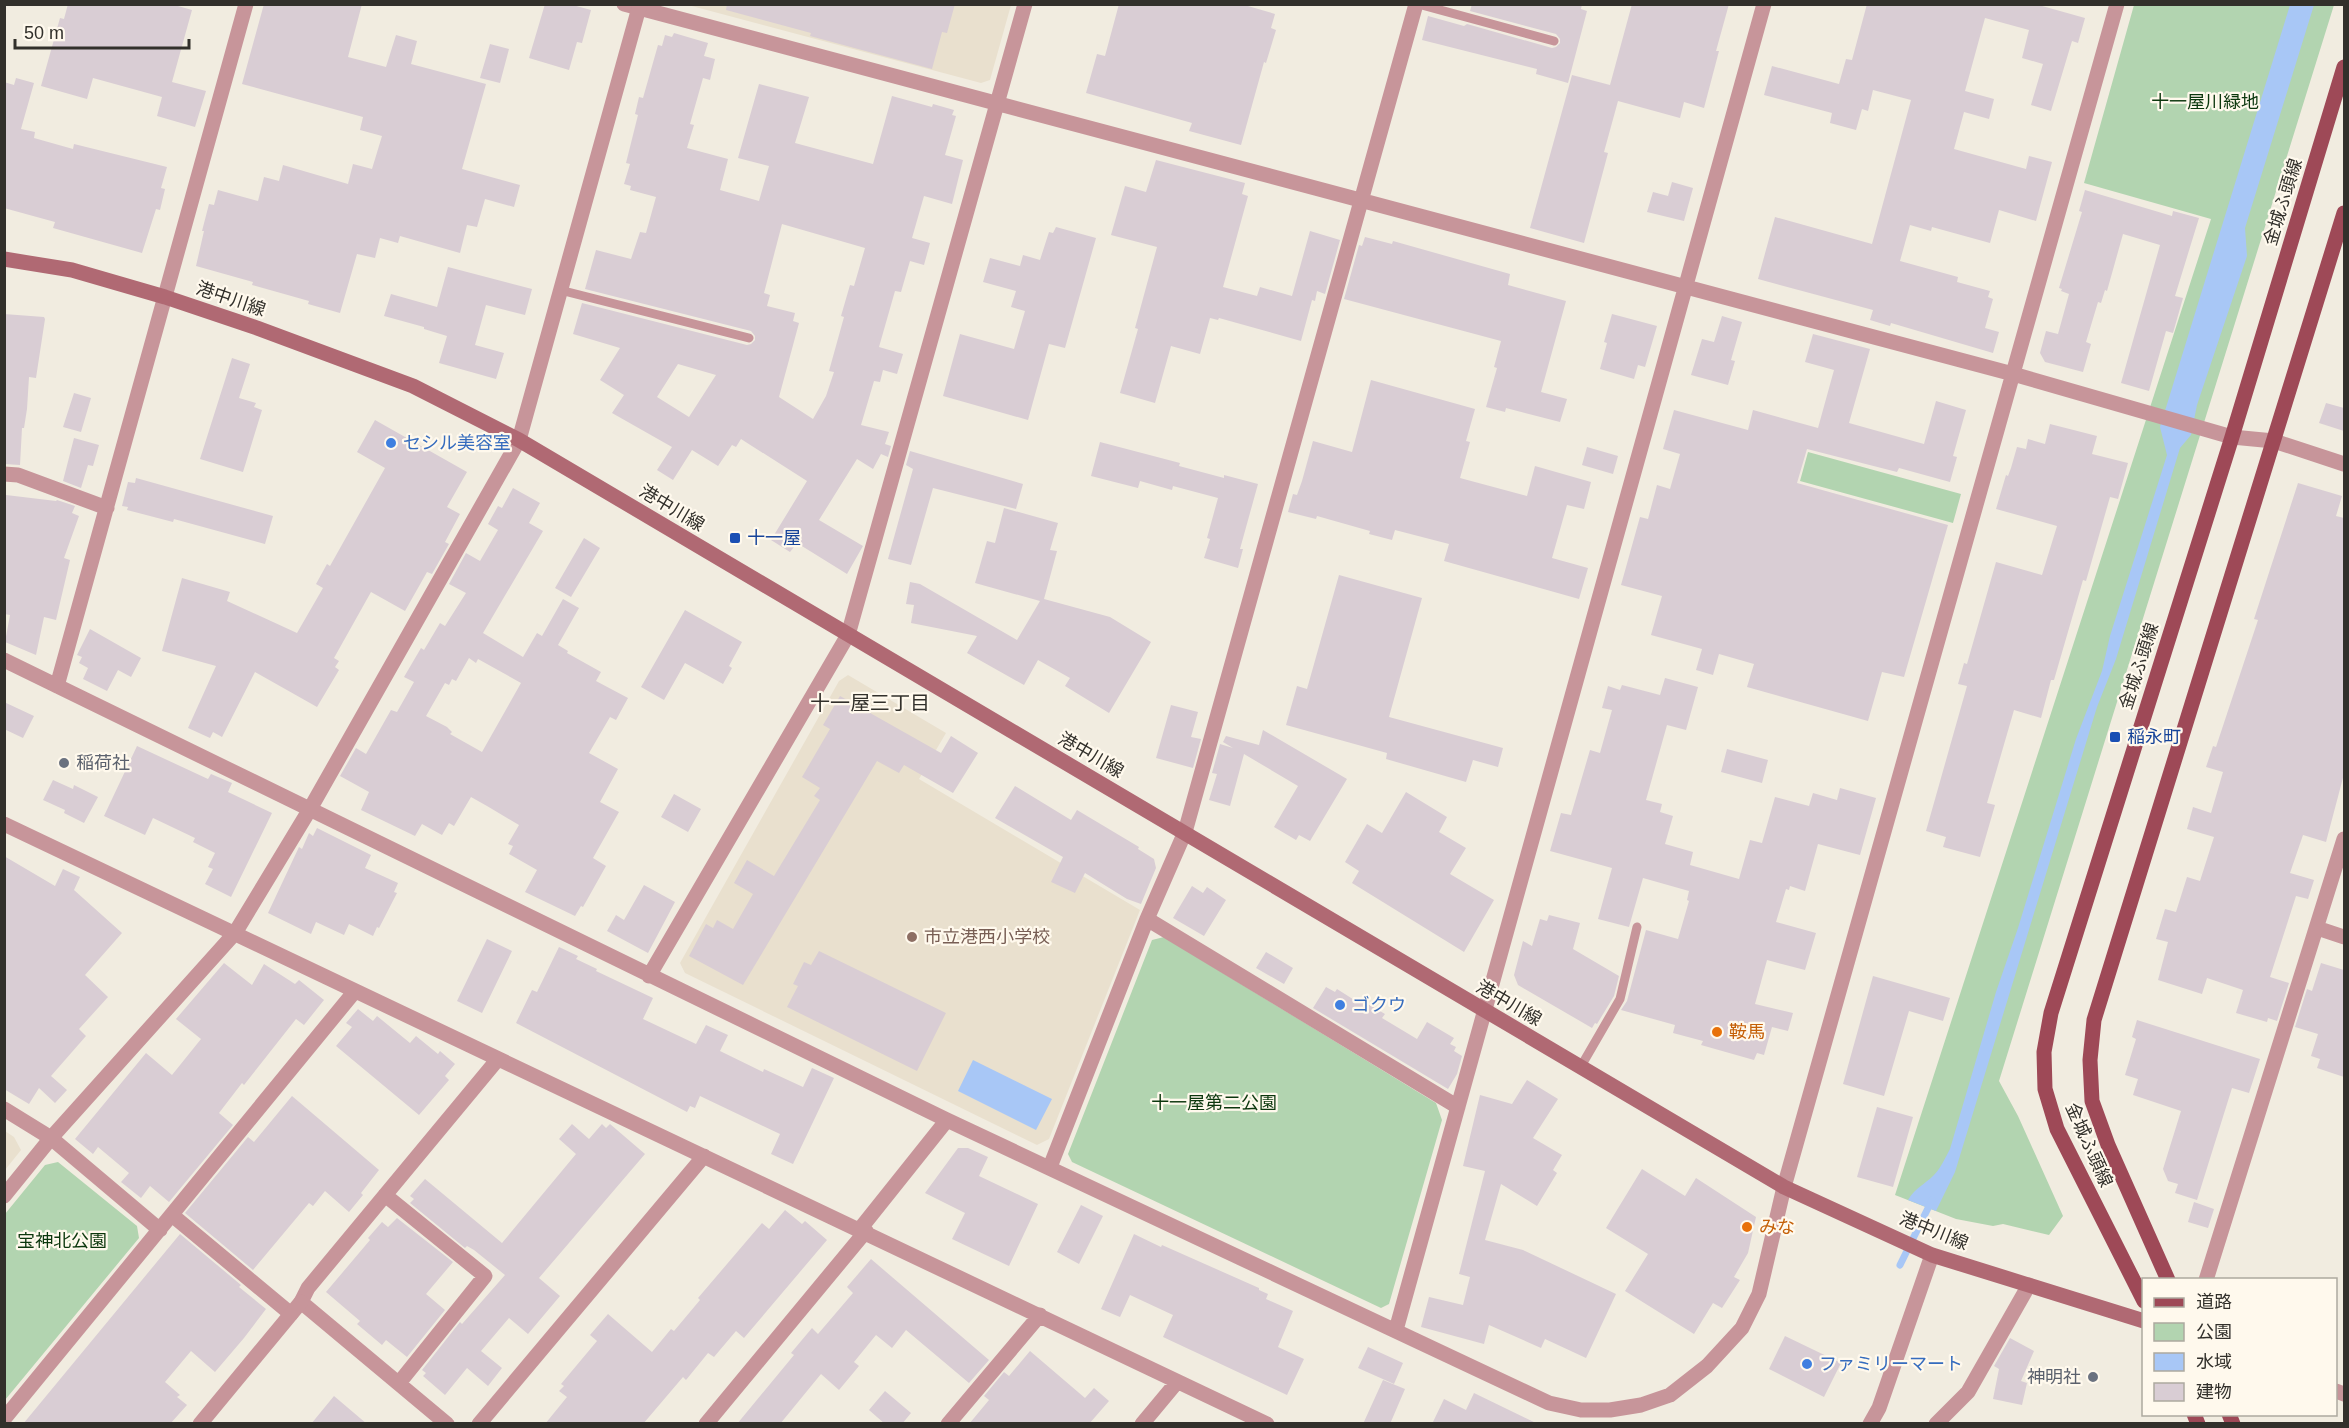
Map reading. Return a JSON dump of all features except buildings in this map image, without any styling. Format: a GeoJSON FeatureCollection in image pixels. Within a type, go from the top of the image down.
{"type":"FeatureCollection","features":[{"type":"Feature","properties":{"kind":"main road","name":"金城ふ頭線"},"geometry":{"type":"LineString","coordinates":[[2142,1297],[2057,1129],[2045,1089],[2044,1052],[2051,1013],[2061,979],[2232,437],[2344,67]]}},
{"type":"Feature","properties":{"kind":"main road","name":"金城ふ頭線"},"geometry":{"type":"LineString","coordinates":[[2167,1278],[2108,1145],[2092,1101],[2090,1060],[2094,1020],[2344,213]]}},
{"type":"Feature","properties":{"kind":"main road","name":"港中川線"},"geometry":{"type":"LineString","coordinates":[[4,259],[72,270],[165,297],[338,357],[413,386],[519,440],[1185,832],[1484,1012],[1784,1187],[1927,1252],[2142,1320]]}},
{"type":"Feature","properties":{"kind":"street"},"geometry":{"type":"LineString","coordinates":[[57,686],[246,4]]}},
{"type":"Feature","properties":{"kind":"street"},"geometry":{"type":"LineString","coordinates":[[649,976],[848,635],[1025,4]]}},
{"type":"Feature","properties":{"kind":"street"},"geometry":{"type":"LineString","coordinates":[[1050,1167],[1147,919],[1185,832],[1417,4]]}},
{"type":"Feature","properties":{"kind":"street"},"geometry":{"type":"LineString","coordinates":[[1396,1330],[1764,4]]}},
{"type":"Feature","properties":{"kind":"street"},"geometry":{"type":"LineString","coordinates":[[4,660],[947,1120],[1549,1403],[1581,1410],[1610,1410],[1641,1405],[1670,1395],[1707,1366],[1742,1328],[1759,1294],[1784,1187],[2117,4]]}},
{"type":"Feature","properties":{"kind":"street"},"geometry":{"type":"LineString","coordinates":[[4,1196],[51,1138],[235,933],[310,809],[519,440],[634,6],[2013,374],[2232,437],[2274,441],[2344,465]]}},
{"type":"Feature","properties":{"kind":"street"},"geometry":{"type":"LineString","coordinates":[[4,474],[18,475],[107,508]]}},
{"type":"Feature","properties":{"kind":"street"},"geometry":{"type":"LineString","coordinates":[[4,824],[863,1230],[1267,1424]]}},
{"type":"Feature","properties":{"kind":"street"},"geometry":{"type":"LineString","coordinates":[[2207,1278],[2344,839]]}},
{"type":"Feature","properties":{"kind":"street"},"geometry":{"type":"LineString","coordinates":[[1147,919],[1458,1107]]}},
{"type":"Feature","properties":{"kind":"street"},"geometry":{"type":"LineString","coordinates":[[2316,928],[2344,937]]}},
{"type":"Feature","properties":{"kind":"street"},"geometry":{"type":"LineString","coordinates":[[4,1419],[354,991]]}},
{"type":"Feature","properties":{"kind":"street"},"geometry":{"type":"LineString","coordinates":[[200,1424],[296,1308],[308,1288],[498,1059]]}},
{"type":"Feature","properties":{"kind":"street"},"geometry":{"type":"LineString","coordinates":[[4,1109],[51,1138],[160,1230]]}},
{"type":"Feature","properties":{"kind":"street"},"geometry":{"type":"LineString","coordinates":[[706,1424],[863,1230],[947,1120]]}},
{"type":"Feature","properties":{"kind":"street"},"geometry":{"type":"LineString","coordinates":[[479,1424],[704,1156]]}},
{"type":"Feature","properties":{"kind":"street"},"geometry":{"type":"LineString","coordinates":[[385,1195],[485,1276],[399,1383]]}},
{"type":"Feature","properties":{"kind":"street"},"geometry":{"type":"LineString","coordinates":[[172,1215],[399,1383],[447,1424]]}},
{"type":"Feature","properties":{"kind":"street"},"geometry":{"type":"LineString","coordinates":[[1870,1424],[1879,1408],[1927,1252]]}},
{"type":"Feature","properties":{"kind":"street"},"geometry":{"type":"LineString","coordinates":[[1936,1424],[1968,1392],[2029,1285]]}},
{"type":"Feature","properties":{"kind":"street"},"geometry":{"type":"LineString","coordinates":[[948,1424],[1040,1315]]}},
{"type":"Feature","properties":{"kind":"street"},"geometry":{"type":"LineString","coordinates":[[1142,1424],[1177,1382]]}},
{"type":"Feature","properties":{"kind":"lane"},"geometry":{"type":"LineString","coordinates":[[1417,4],[1554,41]]}},
{"type":"Feature","properties":{"kind":"lane"},"geometry":{"type":"LineString","coordinates":[[560,290],[748,338]]}},
{"type":"Feature","properties":{"kind":"lane"},"geometry":{"type":"LineString","coordinates":[[1580,1068],[1620,999],[1637,927]]}},
{"type":"Feature","properties":{"kind":"shaded area"},"geometry":{"type":"Polygon","coordinates":[[[688,5],[1011,5],[990,80],[981,83],[688,5]]]}},
{"type":"Feature","properties":{"kind":"shaded area","name":"市立港西小学校"},"geometry":{"type":"Polygon","coordinates":[[[848,675],[946,733],[919,779],[1140,910],[1049,1139],[1037,1145],[685,973],[680,963],[839,681],[848,675]]]}},
{"type":"Feature","properties":{"kind":"shaded area"},"geometry":{"type":"Polygon","coordinates":[[[5,1131],[14,1137],[21,1150],[5,1170],[5,1131]]]}},
{"type":"Feature","properties":{"kind":"green space","name":"十一屋川緑地"},"geometry":{"type":"Polygon","coordinates":[[[2134,5],[2334,5],[1999,1081],[2018,1116],[2063,1216],[2049,1235],[2003,1224],[1993,1226],[1956,1219],[1895,1195],[2211,219],[2084,183],[2134,5]]]}},
{"type":"Feature","properties":{"kind":"green space"},"geometry":{"type":"Polygon","coordinates":[[[1808,452],[1961,494],[1953,523],[1800,481],[1808,452]]]}},
{"type":"Feature","properties":{"kind":"green space","name":"十一屋第二公園"},"geometry":{"type":"Polygon","coordinates":[[[1164,937],[1436,1103],[1442,1120],[1389,1304],[1381,1308],[1072,1162],[1068,1154],[1152,940],[1164,937]]]}},
{"type":"Feature","properties":{"kind":"green space","name":"宝神北公園"},"geometry":{"type":"Polygon","coordinates":[[[58,1162],[137,1226],[139,1238],[5,1400],[5,1214],[45,1165],[58,1162]]]}},
{"type":"Feature","properties":{"kind":"water"},"geometry":{"type":"Polygon","coordinates":[[[2290,5],[2314,5],[2245,228],[2247,256],[2197,405],[2191,435],[2180,448],[2116,659],[2097,707],[1955,1172],[1936,1211],[1908,1200],[1941,1166],[1950,1149],[1996,992],[2076,739],[2102,671],[2110,636],[2167,455],[2160,427],[2290,5]]]}},
{"type":"Feature","properties":{"kind":"water"},"geometry":{"type":"Polygon","coordinates":[[[973,1060],[1052,1099],[1036,1130],[958,1091],[973,1060]]]}},
{"type":"Feature","properties":{"kind":"waterway"},"geometry":{"type":"LineString","coordinates":[[1900,1265],[1932,1200]]}},
{"type":"Feature","properties":{"kind":"place","name":"セシル美容室"},"geometry":{"type":"Point","coordinates":[391,443]}},
{"type":"Feature","properties":{"kind":"place","name":"十一屋"},"geometry":{"type":"Point","coordinates":[735,538]}},
{"type":"Feature","properties":{"kind":"place","name":"稲永町"},"geometry":{"type":"Point","coordinates":[2115,737]}},
{"type":"Feature","properties":{"kind":"place","name":"稲荷社"},"geometry":{"type":"Point","coordinates":[64,763]}},
{"type":"Feature","properties":{"kind":"place","name":"市立港西小学校"},"geometry":{"type":"Point","coordinates":[912,937]}},
{"type":"Feature","properties":{"kind":"place","name":"ゴクウ"},"geometry":{"type":"Point","coordinates":[1340,1005]}},
{"type":"Feature","properties":{"kind":"place","name":"鞍馬"},"geometry":{"type":"Point","coordinates":[1717,1032]}},
{"type":"Feature","properties":{"kind":"place","name":"みな"},"geometry":{"type":"Point","coordinates":[1747,1227]}},
{"type":"Feature","properties":{"kind":"place","name":"ファミリーマート"},"geometry":{"type":"Point","coordinates":[1807,1364]}},
{"type":"Feature","properties":{"kind":"place","name":"神明社"},"geometry":{"type":"Point","coordinates":[2093,1377]}},
{"type":"Feature","properties":{"kind":"district","name":"十一屋三丁目"},"geometry":{"type":"Point","coordinates":[870,703]}}]}
